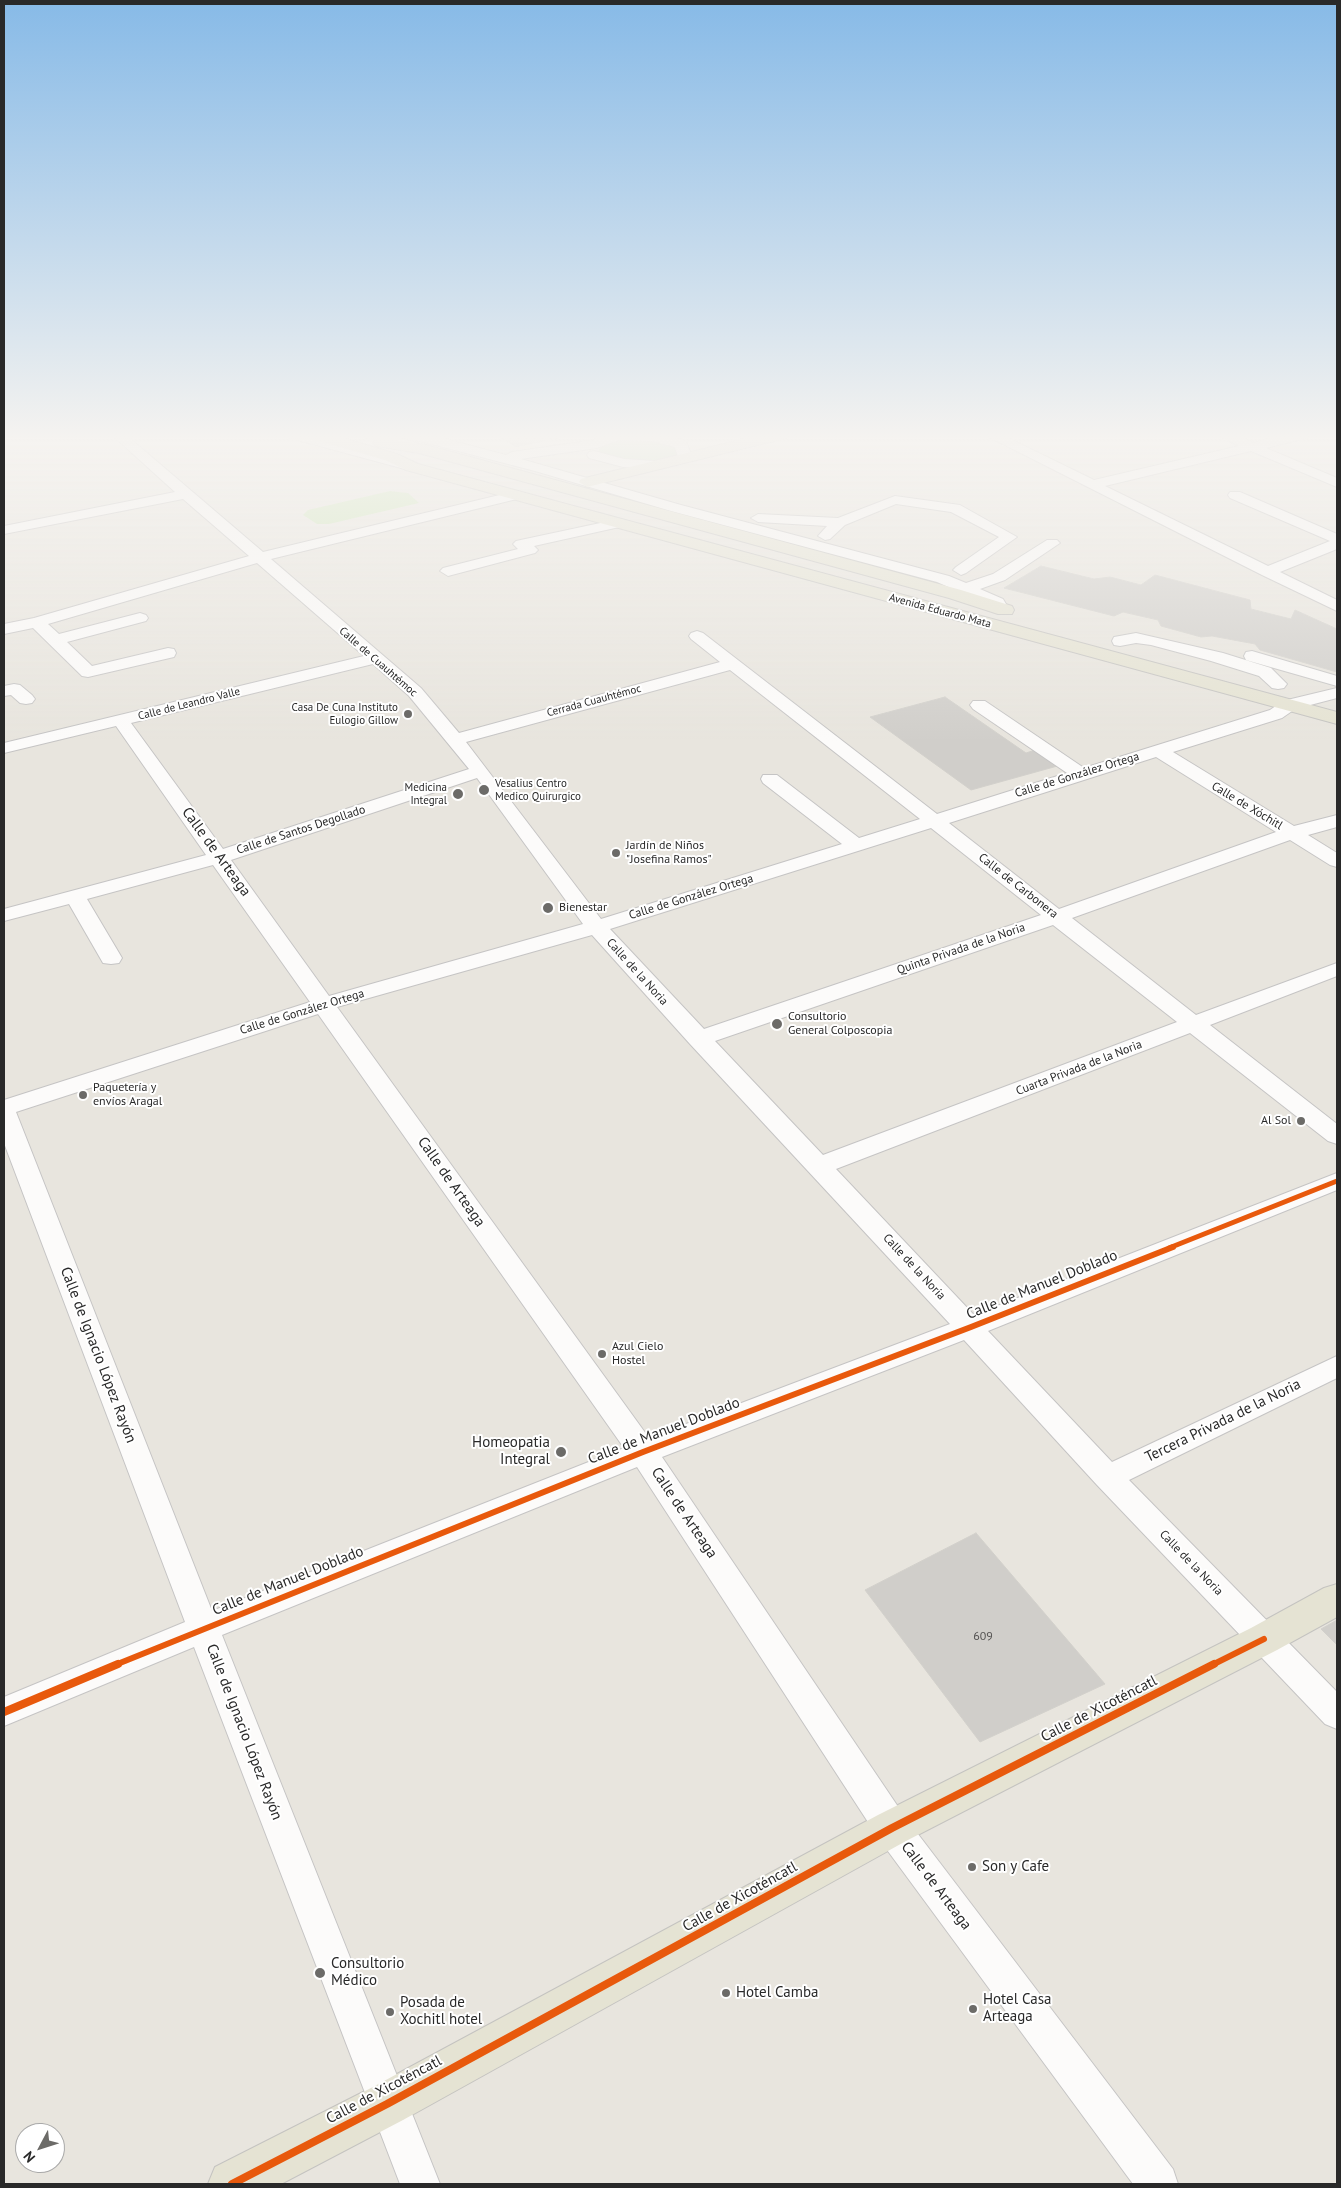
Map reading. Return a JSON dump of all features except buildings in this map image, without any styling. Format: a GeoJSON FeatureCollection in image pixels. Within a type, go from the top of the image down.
{"type":"FeatureCollection","features":[{"type":"Feature","properties":{"kind":"main road","name":"Avenida Eduardo Mata"},"geometry":{"type":"LineString","coordinates":[[670,537],[1337,718]]}},
{"type":"Feature","properties":{"kind":"main road","name":"Avenida Eduardo Mata"},"geometry":{"type":"LineString","coordinates":[[753,537],[960,591],[1001,609],[1120,641],[1211,660],[1278,684],[1333,697]]}},
{"type":"Feature","properties":{"kind":"main road"},"geometry":{"type":"LineString","coordinates":[[833,582],[860,584],[930,603],[941,602],[960,591]]}},
{"type":"Feature","properties":{"kind":"main road","name":"Calle de Xicoténcatl"},"geometry":{"type":"LineString","coordinates":[[232,2184],[387,2104],[892,1828],[1264,1639],[1337,1599]]}},
{"type":"Feature","properties":{"kind":"street","name":"Calle de Cuauhtémoc"},"geometry":{"type":"LineString","coordinates":[[235,537],[374,659],[415,692],[481,771],[596,927]]}},
{"type":"Feature","properties":{"kind":"street"},"geometry":{"type":"LineString","coordinates":[[4,629],[37,622],[258,558],[344,537]]}},
{"type":"Feature","properties":{"kind":"street"},"geometry":{"type":"LineString","coordinates":[[448,571],[530,550],[521,544],[553,537]]}},
{"type":"Feature","properties":{"kind":"street"},"geometry":{"type":"LineString","coordinates":[[798,537],[943,579],[960,591],[999,577],[1052,543]]}},
{"type":"Feature","properties":{"kind":"street"},"geometry":{"type":"LineString","coordinates":[[829,537],[961,570]]}},
{"type":"Feature","properties":{"kind":"street"},"geometry":{"type":"LineString","coordinates":[[943,579],[961,570],[1010,537]]}},
{"type":"Feature","properties":{"kind":"street"},"geometry":{"type":"LineString","coordinates":[[1196,537],[1337,606]]}},
{"type":"Feature","properties":{"kind":"street"},"geometry":{"type":"LineString","coordinates":[[1267,572],[1337,544]]}},
{"type":"Feature","properties":{"kind":"street"},"geometry":{"type":"LineString","coordinates":[[54,640],[140,618]]}},
{"type":"Feature","properties":{"kind":"street"},"geometry":{"type":"LineString","coordinates":[[37,622],[88,672],[168,652]]}},
{"type":"Feature","properties":{"kind":"street","name":"Calle de Carbonera"},"geometry":{"type":"LineString","coordinates":[[697,636],[1058,916],[1337,1136]]}},
{"type":"Feature","properties":{"kind":"street"},"geometry":{"type":"LineString","coordinates":[[1211,660],[1227,649],[1337,681]]}},
{"type":"Feature","properties":{"kind":"street","name":"Calle de Leandro Valle"},"geometry":{"type":"LineString","coordinates":[[4,748],[374,659]]}},
{"type":"Feature","properties":{"kind":"street","name":"Cerrada Cuauhtémoc"},"geometry":{"type":"LineString","coordinates":[[456,739],[732,664]]}},
{"type":"Feature","properties":{"kind":"street"},"geometry":{"type":"LineString","coordinates":[[4,691],[14,689],[26,699]]}},
{"type":"Feature","properties":{"kind":"street","name":"Calle de González Ortega"},"geometry":{"type":"LineString","coordinates":[[4,1108],[325,1004],[596,927],[857,846],[1080,774],[1276,714],[1288,705],[1333,697]]}},
{"type":"Feature","properties":{"kind":"street"},"geometry":{"type":"LineString","coordinates":[[979,705],[1080,774]]}},
{"type":"Feature","properties":{"kind":"street","name":"Calle de Arteaga"},"geometry":{"type":"LineString","coordinates":[[121,721],[325,1004],[643,1452],[892,1828],[1158,2184]]}},
{"type":"Feature","properties":{"kind":"street","name":"Calle de Xóchitl"},"geometry":{"type":"LineString","coordinates":[[1157,750],[1337,861]]}},
{"type":"Feature","properties":{"kind":"street","name":"Calle de Santos Degollado"},"geometry":{"type":"LineString","coordinates":[[4,915],[220,857],[481,771]]}},
{"type":"Feature","properties":{"kind":"street"},"geometry":{"type":"LineString","coordinates":[[770,780],[857,846]]}},
{"type":"Feature","properties":{"kind":"street","name":"Quinta Privada de la Noria"},"geometry":{"type":"LineString","coordinates":[[698,1038],[1058,916],[1292,833],[1337,821]]}},
{"type":"Feature","properties":{"kind":"street"},"geometry":{"type":"LineString","coordinates":[[75,897],[111,958]]}},
{"type":"Feature","properties":{"kind":"street","name":"Calle de la Noria"},"geometry":{"type":"LineString","coordinates":[[596,927],[698,1038],[971,1327],[1108,1477],[1337,1714]]}},
{"type":"Feature","properties":{"kind":"street","name":"Cuarta Privada de la Noria"},"geometry":{"type":"LineString","coordinates":[[819,1166],[1337,969]]}},
{"type":"Feature","properties":{"kind":"street","name":"Calle de Ignacio López Rayón"},"geometry":{"type":"LineString","coordinates":[[4,1112],[387,2104],[420,2184]]}},
{"type":"Feature","properties":{"kind":"street","name":"Calle de Manuel Doblado"},"geometry":{"type":"LineString","coordinates":[[4,1712],[204,1628],[643,1452],[971,1327],[1337,1181]]}},
{"type":"Feature","properties":{"kind":"street","name":"Tercera Privada de la Noria"},"geometry":{"type":"LineString","coordinates":[[1108,1477],[1337,1366]]}},
{"type":"Feature","properties":{"kind":"cycle path"},"geometry":{"type":"LineString","coordinates":[[4,1712],[204,1628],[643,1452],[971,1327],[1337,1181]]}},
{"type":"Feature","properties":{"kind":"cycle path"},"geometry":{"type":"LineString","coordinates":[[232,2184],[387,2104],[892,1828],[1264,1639]]}},
{"type":"Feature","properties":{"kind":"place","name":"Casa De Cuna Instituto Eulogio Gillow"},"geometry":{"type":"Point","coordinates":[408,714]}},
{"type":"Feature","properties":{"kind":"place","name":"Vesalius Centro Medico Quirurgico"},"geometry":{"type":"Point","coordinates":[484,790]}},
{"type":"Feature","properties":{"kind":"place","name":"Medicina Integral"},"geometry":{"type":"Point","coordinates":[458,794]}},
{"type":"Feature","properties":{"kind":"place","name":"Jardín de Niños \"Josefina Ramos\""},"geometry":{"type":"Point","coordinates":[616,853]}},
{"type":"Feature","properties":{"kind":"place","name":"Bienestar"},"geometry":{"type":"Point","coordinates":[548,908]}},
{"type":"Feature","properties":{"kind":"place","name":"Consultorio General Colposcopia"},"geometry":{"type":"Point","coordinates":[777,1024]}},
{"type":"Feature","properties":{"kind":"place","name":"Paquetería y envíos Aragal"},"geometry":{"type":"Point","coordinates":[83,1095]}},
{"type":"Feature","properties":{"kind":"place","name":"Al Sol"},"geometry":{"type":"Point","coordinates":[1301,1121]}},
{"type":"Feature","properties":{"kind":"place","name":"Azul Cielo Hostel"},"geometry":{"type":"Point","coordinates":[602,1354]}},
{"type":"Feature","properties":{"kind":"place","name":"Homeopatia Integral"},"geometry":{"type":"Point","coordinates":[561,1452]}},
{"type":"Feature","properties":{"kind":"place","name":"Son y Cafe"},"geometry":{"type":"Point","coordinates":[972,1867]}},
{"type":"Feature","properties":{"kind":"place","name":"Consultorio Médico"},"geometry":{"type":"Point","coordinates":[320,1973]}},
{"type":"Feature","properties":{"kind":"place","name":"Hotel Camba"},"geometry":{"type":"Point","coordinates":[726,1993]}},
{"type":"Feature","properties":{"kind":"place","name":"Hotel Casa Arteaga"},"geometry":{"type":"Point","coordinates":[973,2009]}},
{"type":"Feature","properties":{"kind":"place","name":"Posada de Xochitl hotel"},"geometry":{"type":"Point","coordinates":[390,2012]}}]}
